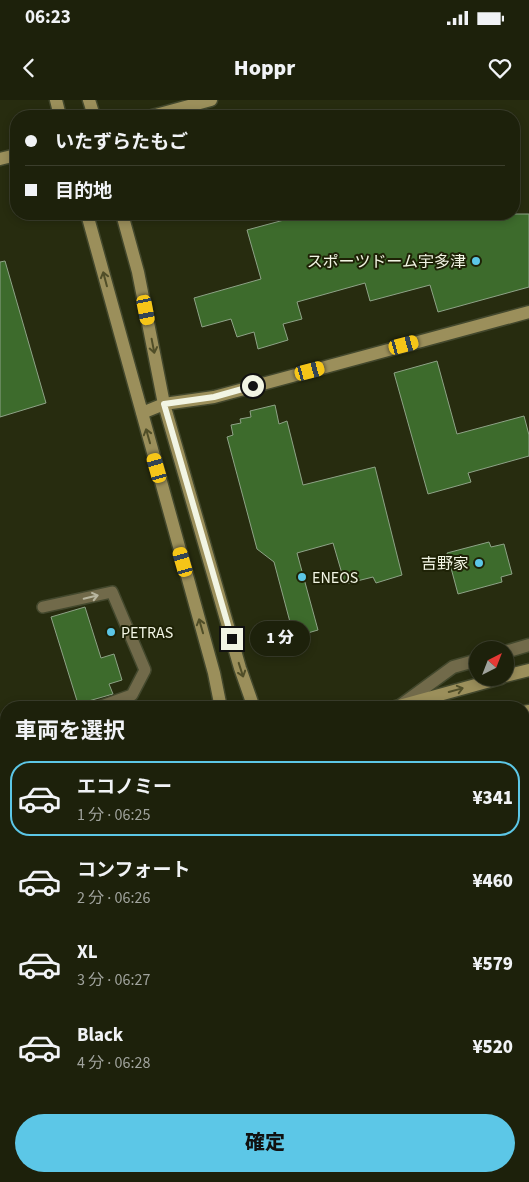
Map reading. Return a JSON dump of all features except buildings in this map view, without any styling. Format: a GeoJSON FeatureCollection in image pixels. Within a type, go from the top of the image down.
{"type":"FeatureCollection","features":[{"type":"Feature","properties":{"kind":"street"},"geometry":{"type":"LineString","coordinates":[[174,110],[211,100]]}},
{"type":"Feature","properties":{"kind":"street"},"geometry":{"type":"LineString","coordinates":[[89,220],[212,664],[220,701]]}},
{"type":"Feature","properties":{"kind":"street"},"geometry":{"type":"LineString","coordinates":[[124,220],[138,272],[164,404],[240,668],[252,701]]}},
{"type":"Feature","properties":{"kind":"street"},"geometry":{"type":"LineString","coordinates":[[142,413],[164,404],[214,397],[529,312]]}},
{"type":"Feature","properties":{"kind":"street"},"geometry":{"type":"LineString","coordinates":[[514,649],[529,645]]}},
{"type":"Feature","properties":{"kind":"street"},"geometry":{"type":"LineString","coordinates":[[403,701],[453,667],[469,663]]}},
{"type":"Feature","properties":{"kind":"street"},"geometry":{"type":"LineString","coordinates":[[514,674],[529,670]]}},
{"type":"Feature","properties":{"kind":"street"},"geometry":{"type":"LineString","coordinates":[[415,701],[471,686]]}},
{"type":"Feature","properties":{"kind":"lane"},"geometry":{"type":"LineString","coordinates":[[43,607],[112,592],[145,670],[132,695],[115,701]]}},
{"type":"Feature","properties":{"kind":"place","name":"スポーツドーム宇多津"},"geometry":{"type":"Point","coordinates":[476,261]}},
{"type":"Feature","properties":{"kind":"place","name":"吉野家"},"geometry":{"type":"Point","coordinates":[479,563]}},
{"type":"Feature","properties":{"kind":"place","name":"ENEOS"},"geometry":{"type":"Point","coordinates":[302,577]}},
{"type":"Feature","properties":{"kind":"place","name":"PETRAS"},"geometry":{"type":"Point","coordinates":[111,632]}},
{"type":"Feature","properties":{"kind":"route"},"geometry":{"type":"LineString","coordinates":[[232,639],[164,404],[214,397],[253,386]]}}]}
